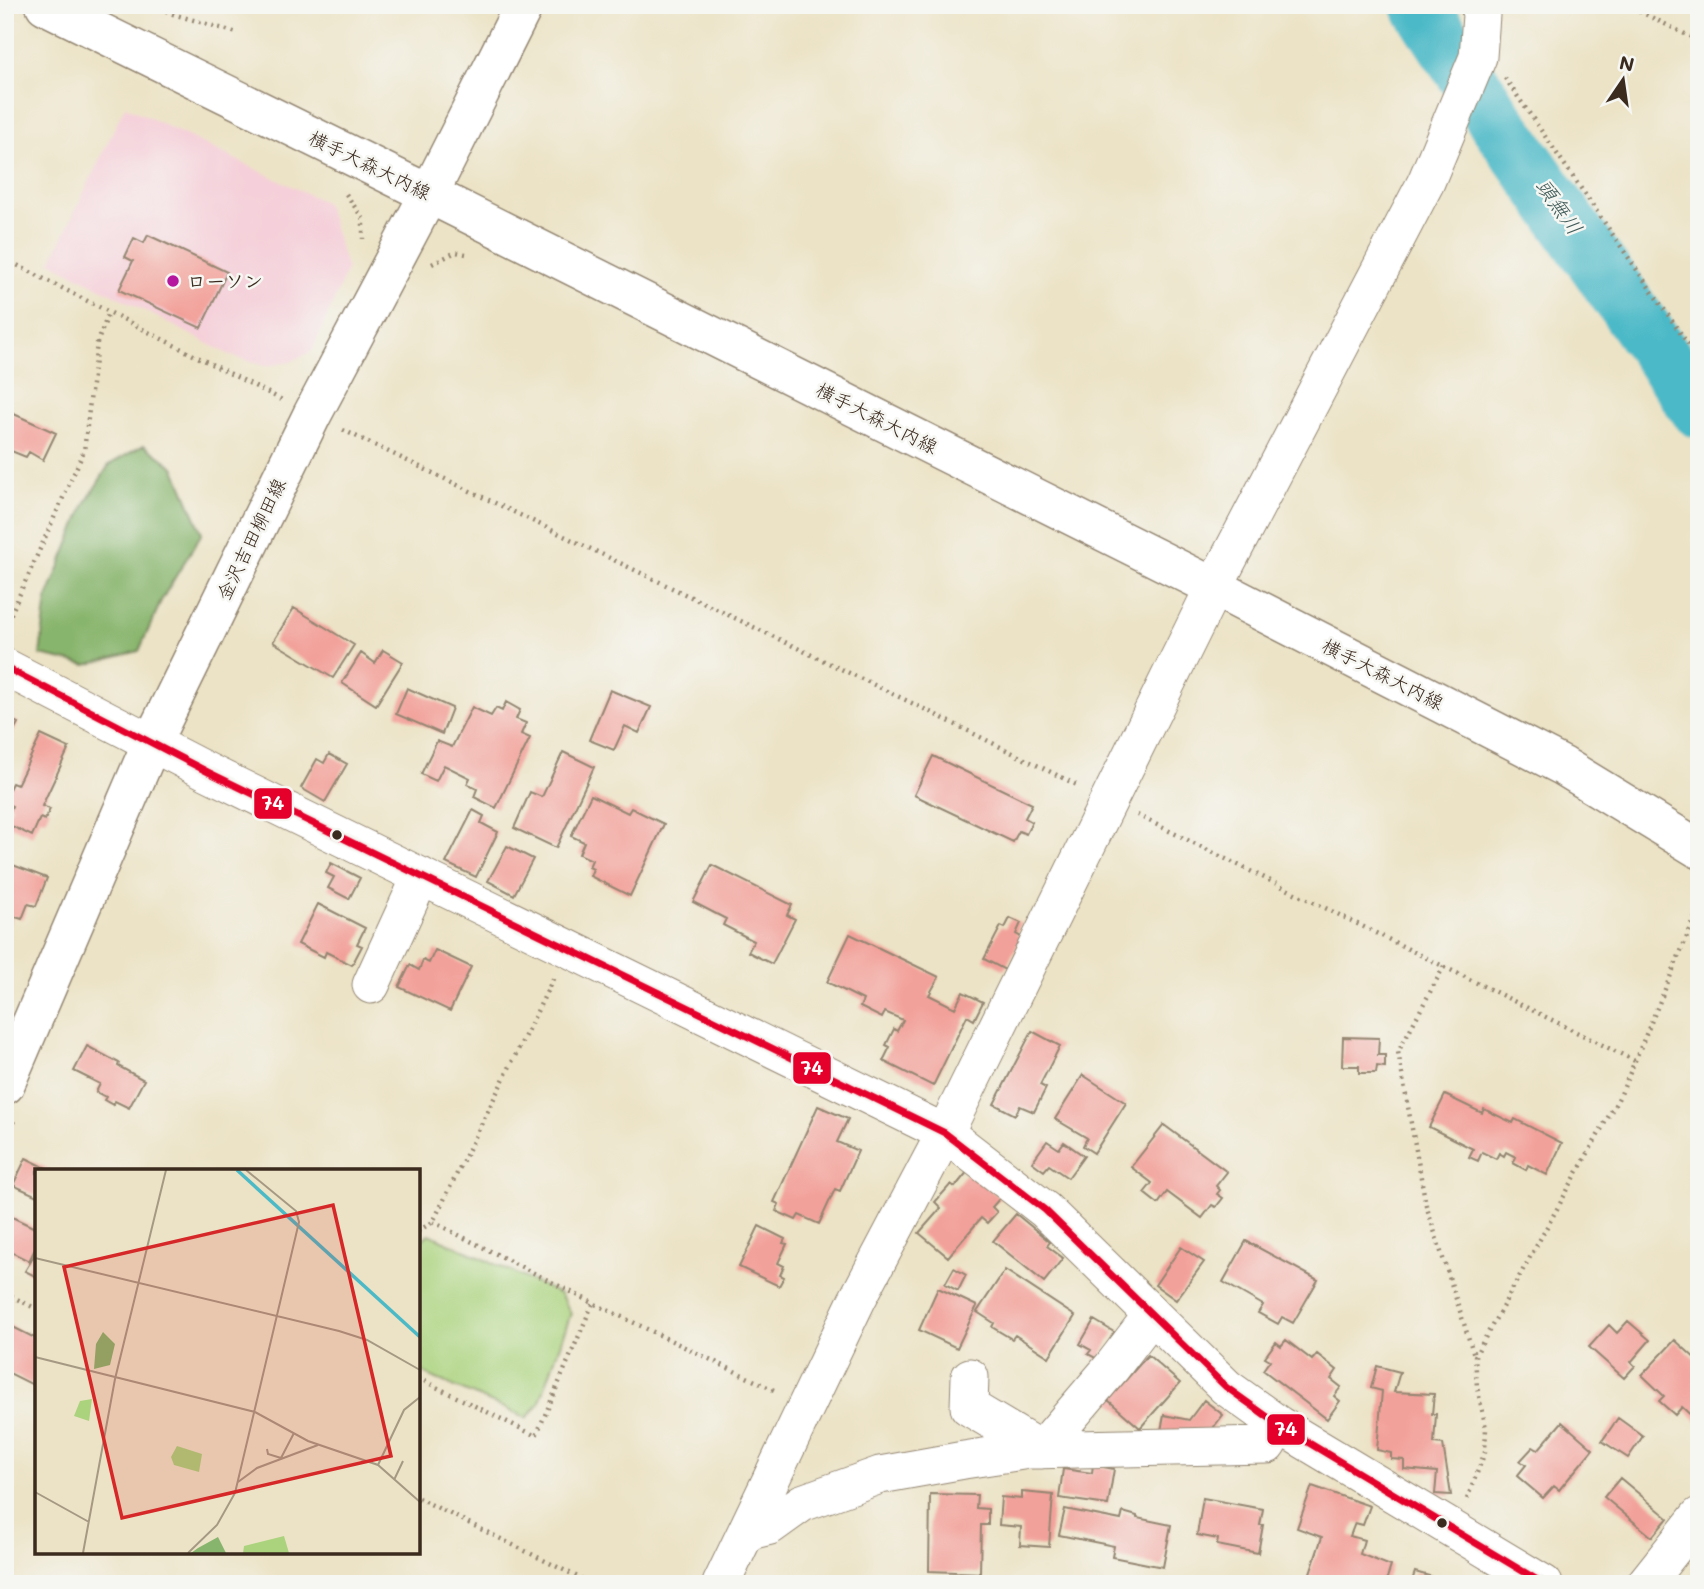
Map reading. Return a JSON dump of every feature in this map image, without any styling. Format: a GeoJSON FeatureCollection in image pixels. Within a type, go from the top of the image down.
{"type":"FeatureCollection","features":[{"type":"Feature","properties":{"kind":"main road","name":"横手大森大内線"},"geometry":{"type":"LineString","coordinates":[[45,5],[1214,587],[1563,765],[1699,849]]}},
{"type":"Feature","properties":{"kind":"main road","name":"金沢吉田柳田線"},"geometry":{"type":"LineString","coordinates":[[5,1085],[151,744],[312,415],[429,194],[524,5]]}},
{"type":"Feature","properties":{"kind":"street"},"geometry":{"type":"LineString","coordinates":[[721,1584],[857,1300],[945,1133],[1214,587],[1426,182],[1478,57],[1479,5]]}},
{"type":"Feature","properties":{"kind":"street"},"geometry":{"type":"LineString","coordinates":[[5,667],[151,744],[945,1133],[1045,1210],[1226,1387],[1279,1425],[1544,1584]]}},
{"type":"Feature","properties":{"kind":"street"},"geometry":{"type":"LineString","coordinates":[[371,985],[421,876]]}},
{"type":"Feature","properties":{"kind":"street"},"geometry":{"type":"LineString","coordinates":[[1041,1450],[1105,1377],[1151,1316]]}},
{"type":"Feature","properties":{"kind":"street"},"geometry":{"type":"LineString","coordinates":[[971,1377],[969,1407],[1041,1450]]}},
{"type":"Feature","properties":{"kind":"street"},"geometry":{"type":"LineString","coordinates":[[746,1532],[770,1526],[802,1503],[880,1475],[1041,1450],[1267,1446],[1279,1425]]}},
{"type":"Feature","properties":{"kind":"street"},"geometry":{"type":"LineString","coordinates":[[1645,1584],[1699,1516]]}},
{"type":"Feature","properties":{"kind":"path"},"geometry":{"type":"LineString","coordinates":[[153,5],[173,15],[237,33]]}},
{"type":"Feature","properties":{"kind":"path"},"geometry":{"type":"LineString","coordinates":[[1627,5],[1699,41]]}},
{"type":"Feature","properties":{"kind":"path"},"geometry":{"type":"LineString","coordinates":[[1478,57],[1509,82],[1699,360]]}},
{"type":"Feature","properties":{"kind":"path"},"geometry":{"type":"LineString","coordinates":[[428,267],[456,252],[477,256]]}},
{"type":"Feature","properties":{"kind":"path"},"geometry":{"type":"LineString","coordinates":[[5,259],[312,415],[916,705],[1635,1060]]}},
{"type":"Feature","properties":{"kind":"path"},"geometry":{"type":"LineString","coordinates":[[5,627],[84,451],[97,342],[109,312]]}},
{"type":"Feature","properties":{"kind":"path"},"geometry":{"type":"LineString","coordinates":[[1475,1356],[1621,1094],[1699,908]]}},
{"type":"Feature","properties":{"kind":"path"},"geometry":{"type":"LineString","coordinates":[[420,1230],[433,1222],[568,948]]}},
{"type":"Feature","properties":{"kind":"path"},"geometry":{"type":"LineString","coordinates":[[1444,966],[1398,1052],[1426,1205],[1475,1356],[1477,1387],[1486,1427],[1485,1452],[1456,1529]]}},
{"type":"Feature","properties":{"kind":"path"},"geometry":{"type":"LineString","coordinates":[[433,1222],[806,1406]]}},
{"type":"Feature","properties":{"kind":"path"},"geometry":{"type":"LineString","coordinates":[[5,1293],[35,1308]]}},
{"type":"Feature","properties":{"kind":"path"},"geometry":{"type":"LineString","coordinates":[[420,1379],[536,1437],[593,1303]]}},
{"type":"Feature","properties":{"kind":"path"},"geometry":{"type":"LineString","coordinates":[[420,1499],[592,1584]]}},
{"type":"Feature","properties":{"kind":"shaded area"},"geometry":{"type":"Polygon","coordinates":[[[125,106],[326,203],[347,270],[312,351],[290,362],[265,366],[232,356],[51,262],[125,106]]]}},
{"type":"Feature","properties":{"kind":"green space"},"geometry":{"type":"Polygon","coordinates":[[[144,445],[174,467],[202,533],[162,599],[139,651],[86,665],[40,655],[47,598],[85,504],[109,465],[144,445]]]}},
{"type":"Feature","properties":{"kind":"green space"},"geometry":{"type":"Polygon","coordinates":[[[429,1234],[560,1294],[571,1313],[539,1404],[527,1418],[425,1374],[420,1369],[420,1241],[429,1234]]]}},
{"type":"Feature","properties":{"kind":"building","name":"ローソン"},"geometry":{"type":"Polygon","coordinates":[[[148,235],[227,272],[201,328],[119,290],[133,261],[125,257],[134,238],[144,243],[148,235]]]}},
{"type":"Feature","properties":{"kind":"building"},"geometry":{"type":"Polygon","coordinates":[[[5,410],[56,433],[43,460],[29,452],[26,457],[9,450],[5,459],[5,410]]]}},
{"type":"Feature","properties":{"kind":"building"},"geometry":{"type":"Polygon","coordinates":[[[294,608],[354,645],[333,678],[273,642],[294,608]]]}},
{"type":"Feature","properties":{"kind":"building"},"geometry":{"type":"Polygon","coordinates":[[[383,650],[403,662],[376,705],[342,683],[361,653],[375,663],[383,650]]]}},
{"type":"Feature","properties":{"kind":"building"},"geometry":{"type":"Polygon","coordinates":[[[407,688],[452,708],[442,734],[396,714],[407,688]]]}},
{"type":"Feature","properties":{"kind":"building"},"geometry":{"type":"Polygon","coordinates":[[[610,690],[651,707],[639,733],[625,726],[614,750],[589,740],[610,690]]]}},
{"type":"Feature","properties":{"kind":"building"},"geometry":{"type":"Polygon","coordinates":[[[506,702],[520,710],[516,719],[526,723],[521,734],[530,738],[496,808],[474,797],[477,789],[467,784],[470,778],[444,765],[436,781],[421,774],[437,741],[452,747],[472,707],[491,716],[496,708],[502,711],[506,702]]]}},
{"type":"Feature","properties":{"kind":"building"},"geometry":{"type":"Polygon","coordinates":[[[5,706],[13,710],[9,719],[18,723],[8,741],[5,740],[5,706]]]}},
{"type":"Feature","properties":{"kind":"building"},"geometry":{"type":"Polygon","coordinates":[[[41,735],[69,748],[42,806],[50,809],[45,820],[40,818],[32,836],[5,823],[12,806],[5,803],[5,797],[12,783],[17,785],[41,735]]]}},
{"type":"Feature","properties":{"kind":"building"},"geometry":{"type":"Polygon","coordinates":[[[563,752],[594,767],[556,848],[514,828],[530,792],[542,797],[563,752]]]}},
{"type":"Feature","properties":{"kind":"building"},"geometry":{"type":"Polygon","coordinates":[[[329,754],[347,764],[325,802],[301,788],[317,759],[324,763],[329,754]]]}},
{"type":"Feature","properties":{"kind":"building"},"geometry":{"type":"Polygon","coordinates":[[[933,756],[1032,804],[1025,818],[1032,822],[1026,834],[1019,831],[1013,842],[914,795],[933,756]]]}},
{"type":"Feature","properties":{"kind":"building"},"geometry":{"type":"Polygon","coordinates":[[[591,795],[628,813],[631,808],[664,824],[630,896],[590,876],[593,869],[589,867],[592,860],[579,854],[584,842],[571,836],[591,795]]]}},
{"type":"Feature","properties":{"kind":"building"},"geometry":{"type":"Polygon","coordinates":[[[473,810],[484,816],[481,823],[498,832],[476,877],[446,863],[473,810]]]}},
{"type":"Feature","properties":{"kind":"building"},"geometry":{"type":"Polygon","coordinates":[[[507,846],[533,859],[514,895],[488,881],[507,846]]]}},
{"type":"Feature","properties":{"kind":"building"},"geometry":{"type":"Polygon","coordinates":[[[5,862],[47,878],[36,906],[28,904],[22,919],[12,916],[5,934],[5,862]]]}},
{"type":"Feature","properties":{"kind":"building"},"geometry":{"type":"Polygon","coordinates":[[[331,863],[360,878],[349,899],[328,888],[334,877],[326,873],[331,863]]]}},
{"type":"Feature","properties":{"kind":"building"},"geometry":{"type":"Polygon","coordinates":[[[712,865],[792,905],[787,915],[795,919],[772,964],[748,952],[754,941],[723,925],[726,919],[693,902],[712,865]]]}},
{"type":"Feature","properties":{"kind":"building"},"geometry":{"type":"Polygon","coordinates":[[[318,904],[365,928],[357,944],[362,946],[352,965],[326,952],[324,957],[298,944],[318,904]]]}},
{"type":"Feature","properties":{"kind":"building"},"geometry":{"type":"Polygon","coordinates":[[[1010,918],[1021,923],[1016,934],[1021,937],[1005,970],[984,959],[1001,926],[1005,928],[1010,918]]]}},
{"type":"Feature","properties":{"kind":"building"},"geometry":{"type":"Polygon","coordinates":[[[850,934],[939,977],[929,995],[955,1008],[963,992],[983,1002],[974,1020],[967,1016],[933,1086],[883,1061],[890,1047],[886,1045],[894,1029],[897,1031],[903,1020],[885,1012],[882,1018],[860,1007],[863,1000],[827,982],[850,934]]]}},
{"type":"Feature","properties":{"kind":"building"},"geometry":{"type":"Polygon","coordinates":[[[435,950],[471,967],[450,1011],[399,987],[410,965],[419,970],[423,960],[429,963],[435,950]]]}},
{"type":"Feature","properties":{"kind":"building"},"geometry":{"type":"Polygon","coordinates":[[[1032,1031],[1060,1046],[1040,1085],[1046,1088],[1034,1112],[1020,1106],[1015,1115],[994,1104],[1032,1031]]]}},
{"type":"Feature","properties":{"kind":"building"},"geometry":{"type":"Polygon","coordinates":[[[1343,1037],[1379,1038],[1378,1055],[1385,1055],[1385,1067],[1377,1066],[1376,1073],[1359,1073],[1359,1066],[1342,1066],[1343,1037]]]}},
{"type":"Feature","properties":{"kind":"building"},"geometry":{"type":"Polygon","coordinates":[[[87,1046],[144,1080],[129,1108],[115,1101],[113,1105],[104,1100],[106,1097],[96,1092],[100,1084],[74,1071],[87,1046]]]}},
{"type":"Feature","properties":{"kind":"building"},"geometry":{"type":"Polygon","coordinates":[[[1083,1075],[1126,1103],[1094,1153],[1083,1146],[1087,1138],[1055,1119],[1083,1075]]]}},
{"type":"Feature","properties":{"kind":"building"},"geometry":{"type":"Polygon","coordinates":[[[1445,1095],[1482,1113],[1484,1109],[1513,1123],[1515,1119],[1562,1143],[1547,1175],[1528,1165],[1526,1170],[1513,1163],[1516,1157],[1506,1152],[1504,1156],[1499,1153],[1496,1159],[1482,1152],[1478,1161],[1469,1157],[1473,1149],[1429,1127],[1445,1095]]]}},
{"type":"Feature","properties":{"kind":"building"},"geometry":{"type":"Polygon","coordinates":[[[818,1106],[848,1119],[837,1142],[858,1151],[840,1191],[835,1189],[819,1224],[799,1215],[796,1220],[776,1211],[779,1204],[774,1202],[818,1106]]]}},
{"type":"Feature","properties":{"kind":"building"},"geometry":{"type":"Polygon","coordinates":[[[1164,1125],[1227,1172],[1216,1186],[1220,1190],[1217,1194],[1223,1198],[1216,1207],[1212,1205],[1202,1218],[1167,1192],[1158,1204],[1144,1193],[1152,1183],[1131,1167],[1164,1125]]]}},
{"type":"Feature","properties":{"kind":"building"},"geometry":{"type":"Polygon","coordinates":[[[1047,1141],[1059,1149],[1064,1142],[1084,1156],[1068,1178],[1049,1165],[1044,1171],[1032,1162],[1047,1141]]]}},
{"type":"Feature","properties":{"kind":"building"},"geometry":{"type":"Polygon","coordinates":[[[26,1158],[48,1169],[35,1169],[35,1195],[13,1185],[26,1158]]]}},
{"type":"Feature","properties":{"kind":"building"},"geometry":{"type":"Polygon","coordinates":[[[968,1171],[1000,1198],[992,1207],[997,1212],[987,1223],[981,1218],[948,1257],[919,1233],[941,1208],[935,1202],[951,1184],[955,1187],[968,1171]]]}},
{"type":"Feature","properties":{"kind":"building"},"geometry":{"type":"Polygon","coordinates":[[[1016,1214],[1050,1242],[1047,1246],[1063,1258],[1044,1282],[993,1241],[1016,1214]]]}},
{"type":"Feature","properties":{"kind":"building"},"geometry":{"type":"Polygon","coordinates":[[[10,1216],[35,1228],[35,1249],[29,1261],[5,1249],[5,1224],[10,1216]]]}},
{"type":"Feature","properties":{"kind":"building"},"geometry":{"type":"Polygon","coordinates":[[[759,1226],[785,1239],[783,1243],[787,1244],[778,1263],[784,1266],[780,1275],[784,1277],[779,1286],[739,1267],[759,1226]]]}},
{"type":"Feature","properties":{"kind":"building"},"geometry":{"type":"Polygon","coordinates":[[[1246,1241],[1318,1280],[1293,1323],[1282,1317],[1278,1324],[1258,1313],[1263,1305],[1223,1282],[1246,1241]]]}},
{"type":"Feature","properties":{"kind":"building"},"geometry":{"type":"Polygon","coordinates":[[[1181,1247],[1204,1262],[1176,1300],[1155,1285],[1181,1247]]]}},
{"type":"Feature","properties":{"kind":"building"},"geometry":{"type":"Polygon","coordinates":[[[35,1254],[35,1276],[25,1271],[35,1254]]]}},
{"type":"Feature","properties":{"kind":"building"},"geometry":{"type":"Polygon","coordinates":[[[954,1268],[966,1275],[958,1291],[945,1284],[954,1268]]]}},
{"type":"Feature","properties":{"kind":"building"},"geometry":{"type":"Polygon","coordinates":[[[1005,1270],[1075,1316],[1049,1357],[1015,1335],[1012,1339],[992,1327],[994,1323],[977,1312],[1005,1270]]]}},
{"type":"Feature","properties":{"kind":"building"},"geometry":{"type":"Polygon","coordinates":[[[938,1288],[977,1306],[957,1348],[919,1330],[938,1288]]]}},
{"type":"Feature","properties":{"kind":"building"},"geometry":{"type":"Polygon","coordinates":[[[1094,1320],[1114,1332],[1099,1360],[1088,1354],[1091,1350],[1080,1344],[1094,1320]]]}},
{"type":"Feature","properties":{"kind":"building"},"geometry":{"type":"Polygon","coordinates":[[[1628,1321],[1650,1340],[1631,1362],[1635,1366],[1624,1378],[1589,1347],[1609,1325],[1617,1333],[1628,1321]]]}},
{"type":"Feature","properties":{"kind":"building"},"geometry":{"type":"Polygon","coordinates":[[[5,1323],[35,1338],[35,1386],[5,1371],[5,1323]]]}},
{"type":"Feature","properties":{"kind":"building"},"geometry":{"type":"Polygon","coordinates":[[[1286,1340],[1312,1360],[1317,1354],[1337,1370],[1331,1379],[1341,1387],[1334,1396],[1340,1401],[1327,1419],[1263,1370],[1270,1360],[1265,1357],[1276,1342],[1281,1346],[1286,1340]]]}},
{"type":"Feature","properties":{"kind":"building"},"geometry":{"type":"Polygon","coordinates":[[[1675,1340],[1698,1361],[1695,1364],[1699,1367],[1699,1423],[1682,1407],[1675,1415],[1659,1401],[1664,1396],[1642,1375],[1675,1340]]]}},
{"type":"Feature","properties":{"kind":"building"},"geometry":{"type":"Polygon","coordinates":[[[1148,1355],[1180,1383],[1140,1428],[1108,1400],[1148,1355]]]}},
{"type":"Feature","properties":{"kind":"building"},"geometry":{"type":"Polygon","coordinates":[[[1377,1366],[1400,1372],[1394,1392],[1434,1394],[1434,1443],[1443,1444],[1451,1495],[1435,1494],[1437,1472],[1404,1469],[1404,1460],[1391,1459],[1391,1453],[1377,1450],[1382,1391],[1371,1388],[1377,1366]]]}},
{"type":"Feature","properties":{"kind":"building"},"geometry":{"type":"Polygon","coordinates":[[[1204,1400],[1223,1415],[1202,1442],[1160,1436],[1164,1415],[1189,1420],[1204,1400]]]}},
{"type":"Feature","properties":{"kind":"building"},"geometry":{"type":"Polygon","coordinates":[[[1618,1418],[1643,1436],[1628,1458],[1602,1441],[1618,1418]]]}},
{"type":"Feature","properties":{"kind":"building"},"geometry":{"type":"Polygon","coordinates":[[[1562,1422],[1593,1449],[1559,1490],[1554,1486],[1543,1498],[1517,1476],[1526,1465],[1520,1461],[1533,1447],[1538,1450],[1562,1422]]]}},
{"type":"Feature","properties":{"kind":"building"},"geometry":{"type":"Polygon","coordinates":[[[1093,1465],[1114,1469],[1108,1505],[1059,1498],[1063,1469],[1092,1473],[1093,1465]]]}},
{"type":"Feature","properties":{"kind":"building"},"geometry":{"type":"Polygon","coordinates":[[[1620,1478],[1668,1518],[1652,1537],[1604,1497],[1620,1478]]]}},
{"type":"Feature","properties":{"kind":"building"},"geometry":{"type":"Polygon","coordinates":[[[1312,1486],[1370,1506],[1363,1525],[1355,1523],[1350,1536],[1364,1540],[1360,1554],[1391,1566],[1385,1584],[1307,1582],[1322,1537],[1297,1528],[1312,1486]]]}},
{"type":"Feature","properties":{"kind":"building"},"geometry":{"type":"Polygon","coordinates":[[[1022,1492],[1053,1495],[1049,1547],[1020,1545],[1021,1527],[999,1525],[1001,1497],[1022,1499],[1022,1492]]]}},
{"type":"Feature","properties":{"kind":"building"},"geometry":{"type":"Polygon","coordinates":[[[930,1494],[977,1495],[976,1508],[988,1509],[988,1525],[981,1525],[980,1573],[929,1571],[930,1494]]]}},
{"type":"Feature","properties":{"kind":"building"},"geometry":{"type":"Polygon","coordinates":[[[1203,1498],[1263,1509],[1258,1553],[1217,1545],[1218,1539],[1197,1535],[1203,1498]]]}},
{"type":"Feature","properties":{"kind":"building"},"geometry":{"type":"Polygon","coordinates":[[[1065,1509],[1121,1520],[1123,1512],[1137,1518],[1171,1525],[1163,1567],[1112,1557],[1114,1546],[1059,1535],[1065,1509]]]}},
{"type":"Feature","properties":{"kind":"building"},"geometry":{"type":"Polygon","coordinates":[[[1415,1572],[1454,1583],[1454,1584],[1411,1584],[1415,1572]]]}},
{"type":"Feature","properties":{"kind":"waterway","name":"頭無川"},"geometry":{"type":"LineString","coordinates":[[1420,5],[1496,120],[1699,409]]}},
{"type":"Feature","properties":{"kind":"transit line","name":"74"},"geometry":{"type":"LineString","coordinates":[[5,667],[208,772],[945,1133],[1045,1210],[1226,1387],[1279,1425],[1544,1584]]}},
{"type":"Feature","properties":{"kind":"place","name":"ローソン"},"geometry":{"type":"Point","coordinates":[173,281]}}]}
